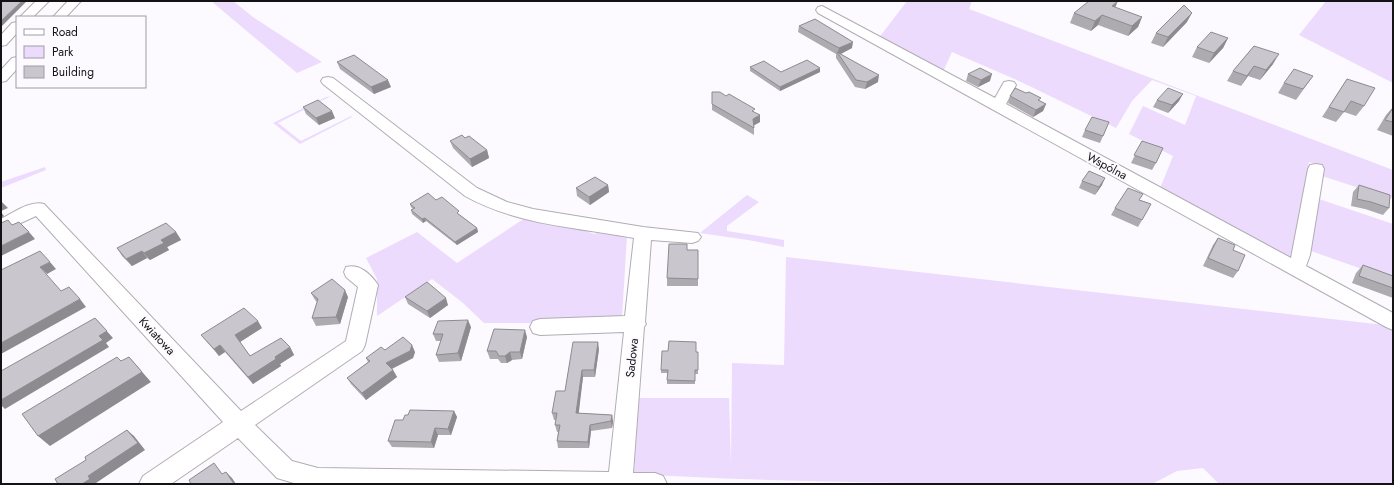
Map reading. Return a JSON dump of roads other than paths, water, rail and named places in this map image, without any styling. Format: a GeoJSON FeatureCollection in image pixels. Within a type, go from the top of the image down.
{"type":"FeatureCollection","features":[{"type":"Feature","properties":{"kind":"street"},"geometry":{"type":"LineString","coordinates":[[27,16],[43,1]]}},
{"type":"Feature","properties":{"kind":"street"},"geometry":{"type":"LineString","coordinates":[[60,16],[75,1]]}},
{"type":"Feature","properties":{"kind":"street","name":"Wspólna"},"geometry":{"type":"LineString","coordinates":[[822,10],[1393,322]]}},
{"type":"Feature","properties":{"kind":"street"},"geometry":{"type":"LineString","coordinates":[[1,42],[16,27]]}},
{"type":"Feature","properties":{"kind":"street"},"geometry":{"type":"LineString","coordinates":[[1,77],[16,62]]}},
{"type":"Feature","properties":{"kind":"street"},"geometry":{"type":"LineString","coordinates":[[328,81],[471,192],[487,201],[540,217],[621,228],[643,233],[692,237]]}},
{"type":"Feature","properties":{"kind":"street"},"geometry":{"type":"LineString","coordinates":[[994,105],[999,103],[1008,85]]}},
{"type":"Feature","properties":{"kind":"street"},"geometry":{"type":"LineString","coordinates":[[1296,269],[1301,255],[1316,169]]}},
{"type":"Feature","properties":{"kind":"street","name":"Kwiatowa"},"geometry":{"type":"LineString","coordinates":[[1,226],[38,208],[239,424],[285,470],[318,479],[655,484]]}},
{"type":"Feature","properties":{"kind":"street","name":"Sadowa"},"geometry":{"type":"LineString","coordinates":[[620,483],[636,324],[643,233]]}},
{"type":"Feature","properties":{"kind":"street"},"geometry":{"type":"LineString","coordinates":[[151,484],[355,345],[368,285],[353,272]]}},
{"type":"Feature","properties":{"kind":"street"},"geometry":{"type":"LineString","coordinates":[[540,328],[597,324],[636,324]]}}]}
